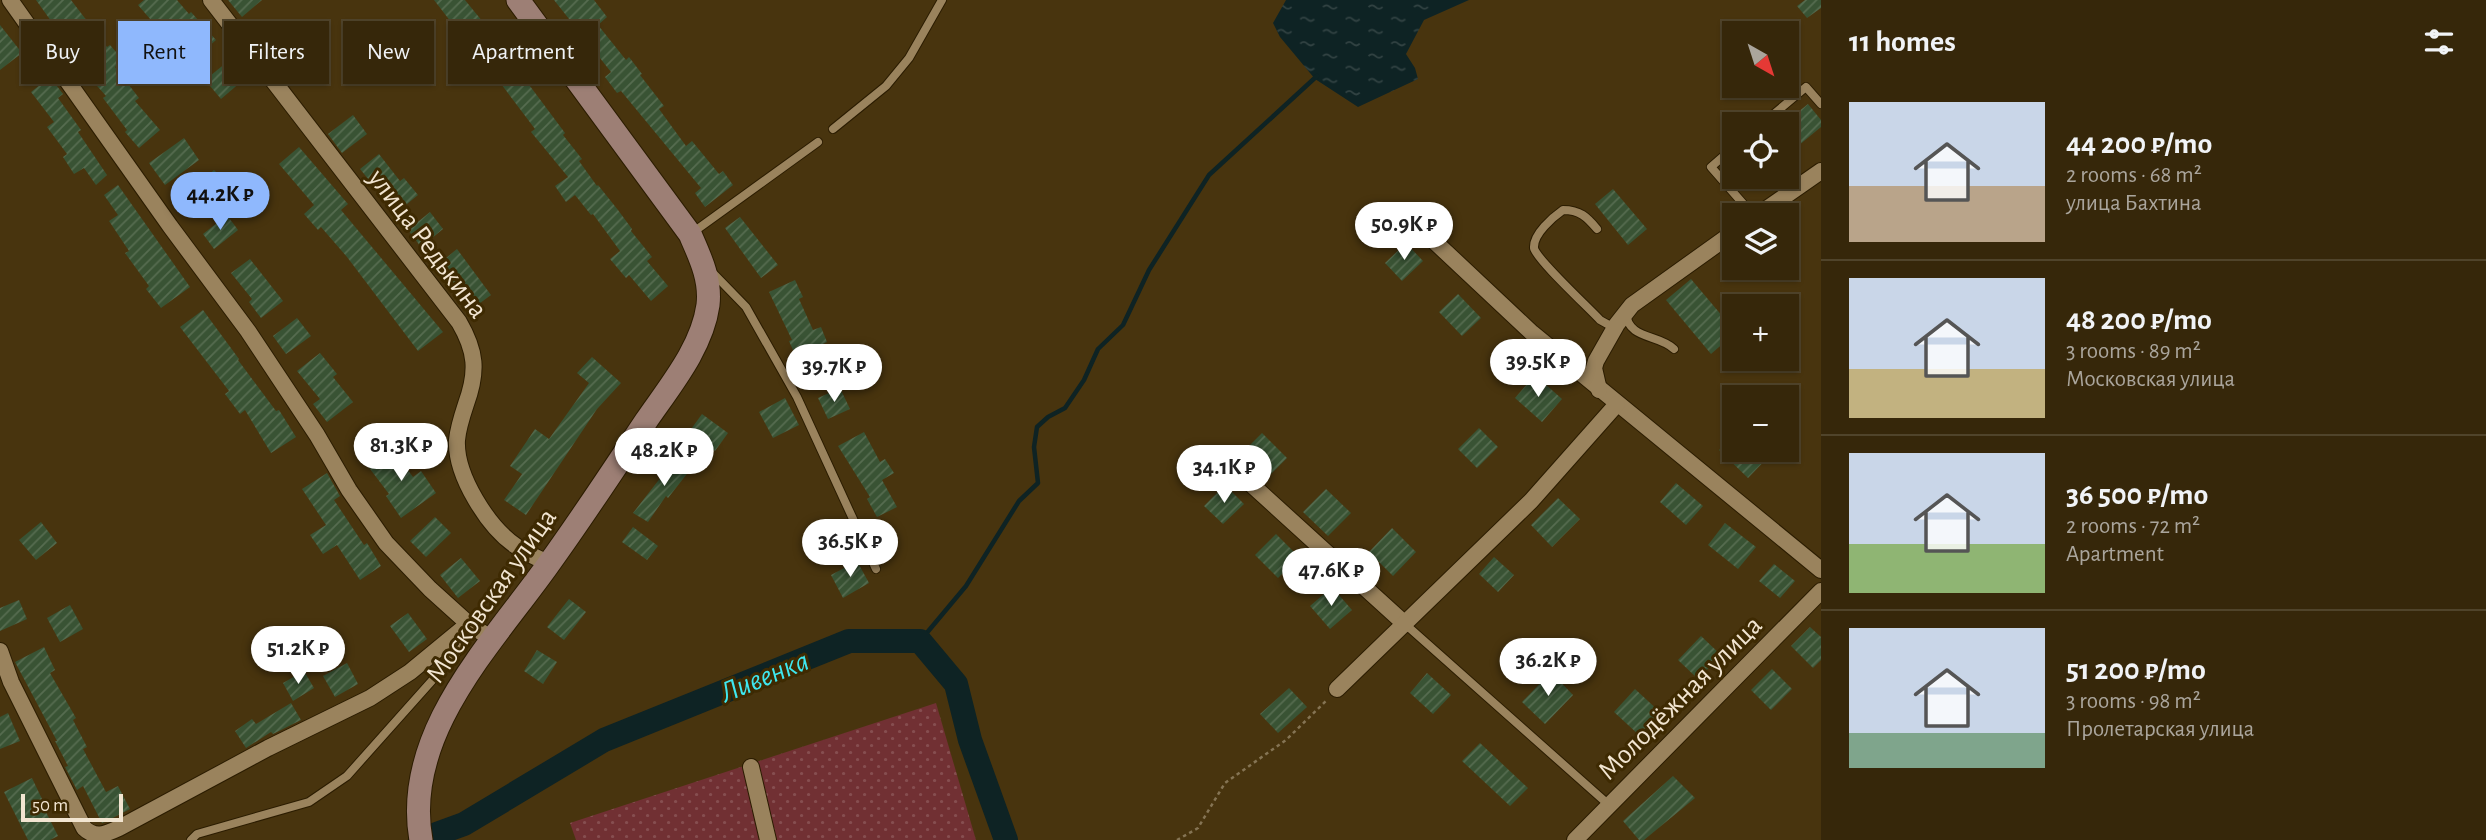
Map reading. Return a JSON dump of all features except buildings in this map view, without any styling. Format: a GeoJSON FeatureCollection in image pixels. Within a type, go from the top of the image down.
{"type":"FeatureCollection","features":[{"type":"Feature","properties":{"kind":"street"},"geometry":{"type":"LineString","coordinates":[[10,0],[248,331],[386,543],[430,590],[471,626],[493,639]]}},
{"type":"Feature","properties":{"kind":"street","name":"улица Редькина"},"geometry":{"type":"LineString","coordinates":[[211,0],[459,322],[470,341],[474,362],[456,443],[464,474],[484,513],[498,529],[516,546],[549,564]]}},
{"type":"Feature","properties":{"kind":"street","name":"Московская улица"},"geometry":{"type":"LineString","coordinates":[[419,832],[420,787],[426,755],[442,718],[493,639],[549,564],[675,379],[705,321],[708,302],[704,264],[690,234],[517,0]]}},
{"type":"Feature","properties":{"kind":"street"},"geometry":{"type":"LineString","coordinates":[[1774,203],[1821,171]]}},
{"type":"Feature","properties":{"kind":"street"},"geometry":{"type":"LineString","coordinates":[[1418,226],[1532,333],[1821,570]]}},
{"type":"Feature","properties":{"kind":"street"},"geometry":{"type":"LineString","coordinates":[[1599,390],[1594,368],[1596,361],[1626,310],[1722,241]]}},
{"type":"Feature","properties":{"kind":"street"},"geometry":{"type":"LineString","coordinates":[[1338,689],[1531,501],[1617,404]]}},
{"type":"Feature","properties":{"kind":"street"},"geometry":{"type":"LineString","coordinates":[[1219,455],[1405,624]]}},
{"type":"Feature","properties":{"kind":"street","name":"Молодёжная улица"},"geometry":{"type":"LineString","coordinates":[[1575,840],[1821,591]]}},
{"type":"Feature","properties":{"kind":"street"},"geometry":{"type":"LineString","coordinates":[[0,651],[11,682],[84,828],[99,835],[119,828],[234,766],[370,698],[410,672],[453,635],[471,626]]}},
{"type":"Feature","properties":{"kind":"street"},"geometry":{"type":"LineString","coordinates":[[751,767],[768,840]]}},
{"type":"Feature","properties":{"kind":"lane"},"geometry":{"type":"LineString","coordinates":[[833,129],[886,86],[909,58],[942,0]]}},
{"type":"Feature","properties":{"kind":"lane"},"geometry":{"type":"LineString","coordinates":[[1776,112],[1806,87],[1821,104]]}},
{"type":"Feature","properties":{"kind":"lane"},"geometry":{"type":"LineString","coordinates":[[690,234],[818,142]]}},
{"type":"Feature","properties":{"kind":"lane"},"geometry":{"type":"LineString","coordinates":[[1722,157],[1711,167],[1722,179]]}},
{"type":"Feature","properties":{"kind":"lane"},"geometry":{"type":"LineString","coordinates":[[1732,189],[1745,203]]}},
{"type":"Feature","properties":{"kind":"lane"},"geometry":{"type":"LineString","coordinates":[[1597,229],[1584,215],[1563,210],[1547,224],[1534,247],[1541,260],[1600,320],[1609,325],[1617,324]]}},
{"type":"Feature","properties":{"kind":"lane","name":"Московская улица"},"geometry":{"type":"LineString","coordinates":[[704,264],[746,307],[797,397],[876,569]]}},
{"type":"Feature","properties":{"kind":"lane"},"geometry":{"type":"LineString","coordinates":[[1626,310],[1627,321],[1634,330],[1648,338],[1664,340],[1674,349]]}},
{"type":"Feature","properties":{"kind":"lane"},"geometry":{"type":"LineString","coordinates":[[1405,624],[1609,805]]}},
{"type":"Feature","properties":{"kind":"lane"},"geometry":{"type":"LineString","coordinates":[[191,840],[197,834],[309,802],[347,776],[462,648],[471,626]]}},
{"type":"Feature","properties":{"kind":"path"},"geometry":{"type":"LineString","coordinates":[[1177,840],[1198,828],[1225,783],[1286,740],[1338,689]]}},
{"type":"Feature","properties":{"kind":"shaded area"},"geometry":{"type":"Polygon","coordinates":[[[936,703],[976,840],[576,840],[570,823],[936,703]]]}},
{"type":"Feature","properties":{"kind":"water"},"geometry":{"type":"Polygon","coordinates":[[[1286,0],[1469,0],[1424,20],[1406,54],[1418,79],[1358,107],[1315,79],[1280,37],[1273,23],[1286,0]]]}},
{"type":"Feature","properties":{"kind":"waterway"},"geometry":{"type":"LineString","coordinates":[[920,641],[966,586],[1019,501],[1038,483],[1034,447],[1037,427],[1065,408],[1084,380],[1098,349],[1123,325],[1149,270],[1209,175],[1317,76]]}},
{"type":"Feature","properties":{"kind":"waterway","name":"Ливенка"},"geometry":{"type":"LineString","coordinates":[[420,840],[464,824],[604,740],[849,641],[920,641],[956,684],[970,740],[1006,840]]}}]}
